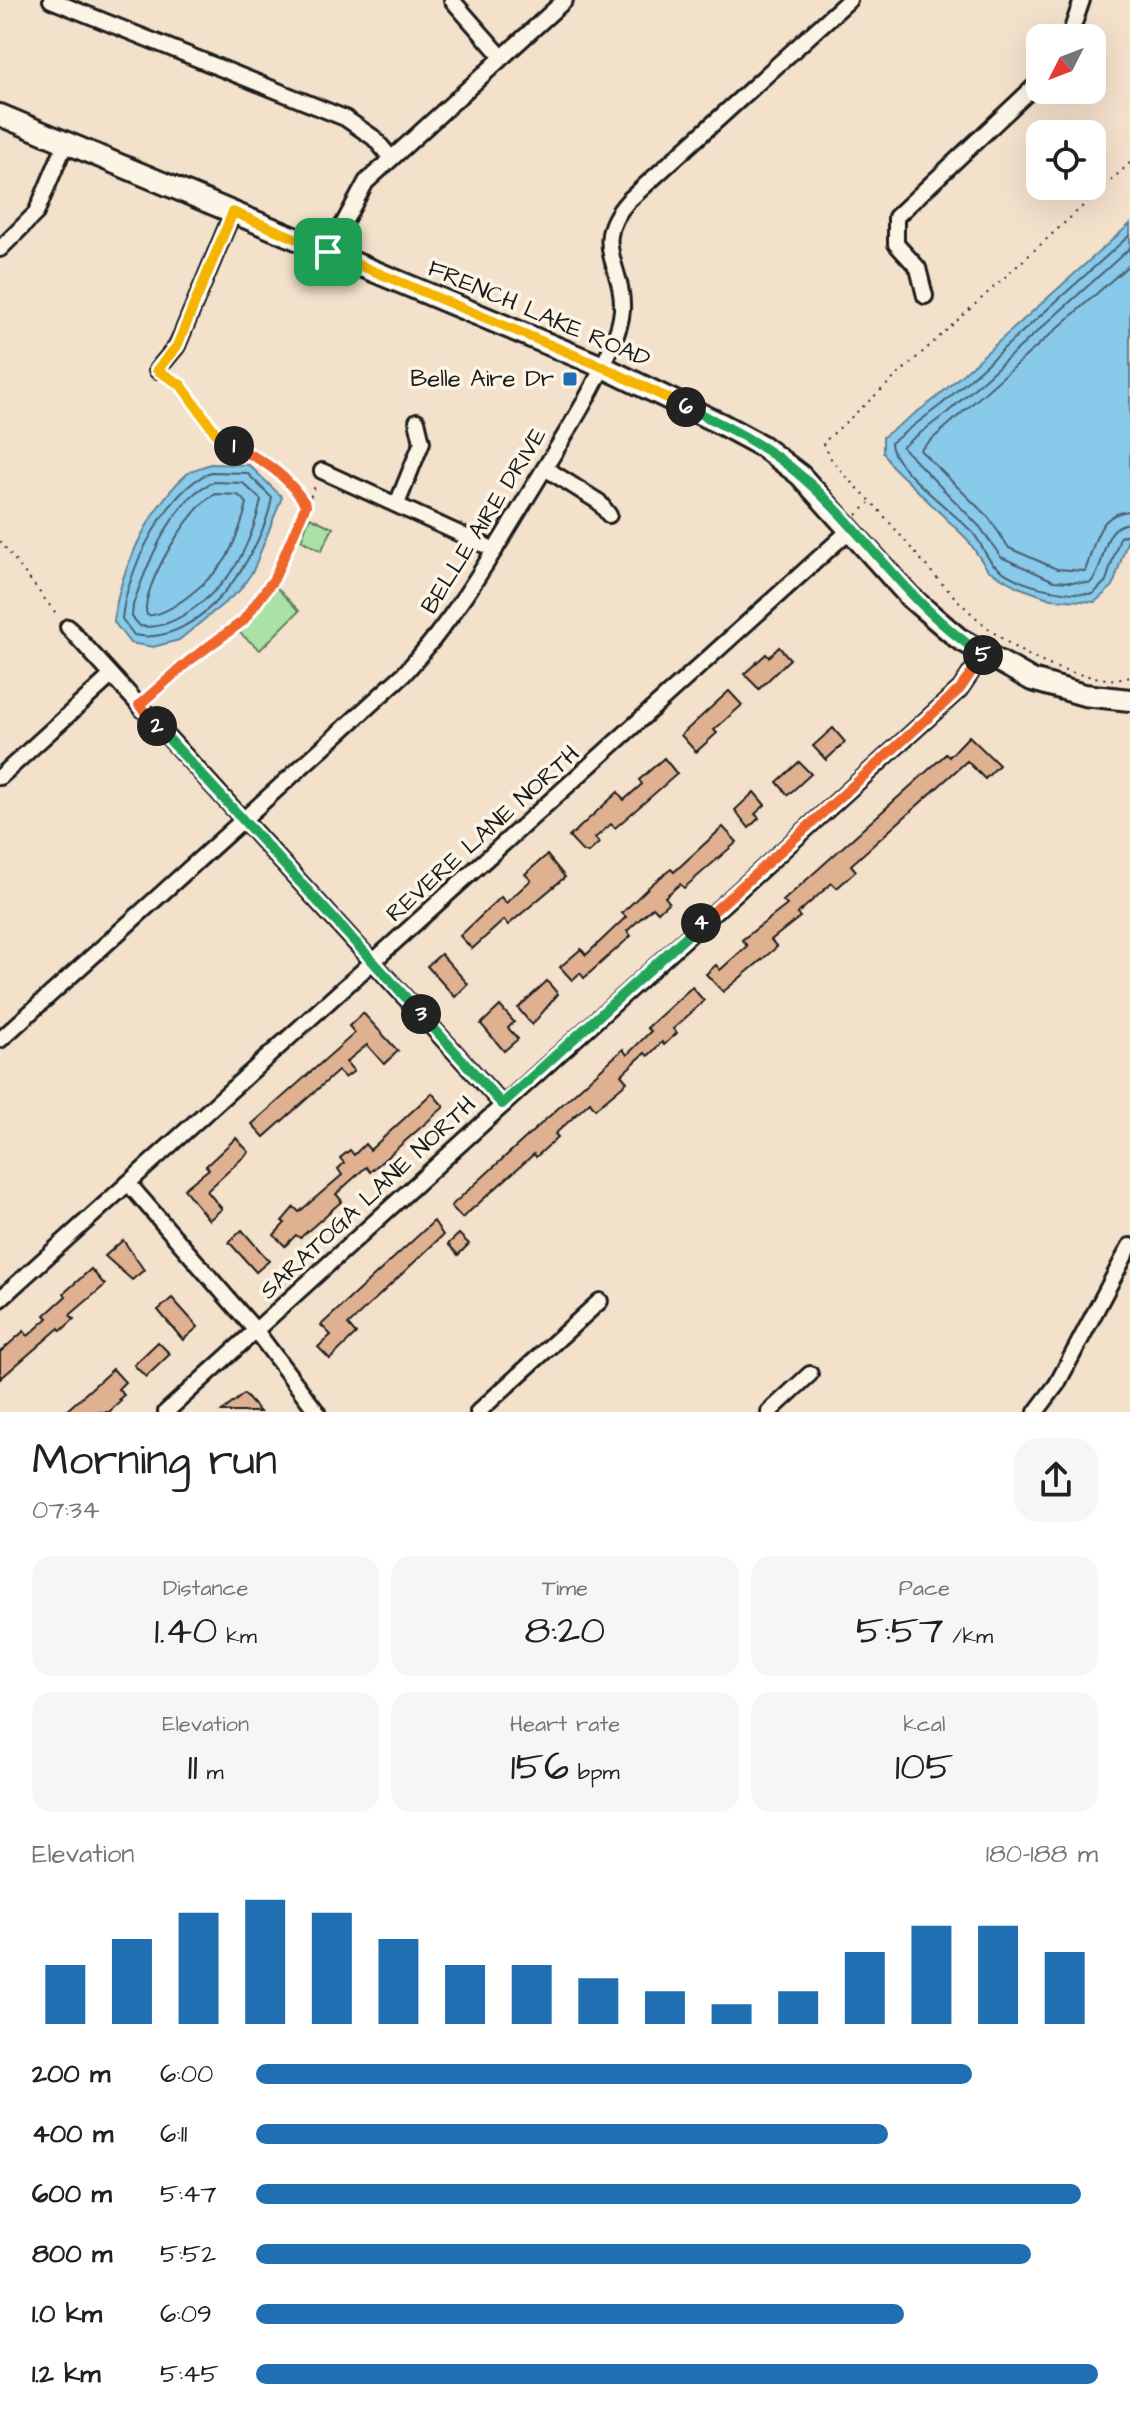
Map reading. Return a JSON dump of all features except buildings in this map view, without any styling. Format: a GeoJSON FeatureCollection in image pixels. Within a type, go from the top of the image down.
{"type":"FeatureCollection","features":[{"type":"Feature","properties":{"kind":"street"},"geometry":{"type":"LineString","coordinates":[[51,0],[345,118],[374,138],[391,158]]}},
{"type":"Feature","properties":{"kind":"street"},"geometry":{"type":"LineString","coordinates":[[452,0],[502,57]]}},
{"type":"Feature","properties":{"kind":"street"},"geometry":{"type":"LineString","coordinates":[[328,252],[355,198],[391,158],[565,0]]}},
{"type":"Feature","properties":{"kind":"street","name":"BELLE AIRE DRIVE"},"geometry":{"type":"LineString","coordinates":[[0,1040],[404,674],[455,614],[603,367],[619,326],[622,308],[608,246],[610,231],[621,209],[849,0]]}},
{"type":"Feature","properties":{"kind":"street"},"geometry":{"type":"LineString","coordinates":[[1074,24],[1082,0]]}},
{"type":"Feature","properties":{"kind":"street"},"geometry":{"type":"LineString","coordinates":[[925,296],[918,268],[896,244],[896,217],[1026,94]]}},
{"type":"Feature","properties":{"kind":"street","name":"FRENCH LAKE ROAD"},"geometry":{"type":"LineString","coordinates":[[0,115],[603,367],[762,446],[800,475],[910,597],[947,630],[983,655],[1032,680],[1058,689],[1130,700]]}},
{"type":"Feature","properties":{"kind":"street"},"geometry":{"type":"LineString","coordinates":[[0,249],[36,213],[66,142]]}},
{"type":"Feature","properties":{"kind":"street"},"geometry":{"type":"LineString","coordinates":[[157,370],[177,346],[233,212]]}},
{"type":"Feature","properties":{"kind":"street"},"geometry":{"type":"LineString","coordinates":[[397,504],[422,442],[417,421]]}},
{"type":"Feature","properties":{"kind":"street"},"geometry":{"type":"LineString","coordinates":[[545,468],[599,502],[609,515]]}},
{"type":"Feature","properties":{"kind":"street"},"geometry":{"type":"LineString","coordinates":[[322,471],[495,550]]}},
{"type":"Feature","properties":{"kind":"street","name":"REVERE LANE NORTH"},"geometry":{"type":"LineString","coordinates":[[0,1299],[374,963],[849,526]]}},
{"type":"Feature","properties":{"kind":"street"},"geometry":{"type":"LineString","coordinates":[[68,627],[502,1104]]}},
{"type":"Feature","properties":{"kind":"street","name":"SARATOGA LANE NORTH"},"geometry":{"type":"LineString","coordinates":[[166,1412],[960,689],[983,655]]}},
{"type":"Feature","properties":{"kind":"street"},"geometry":{"type":"LineString","coordinates":[[0,777],[111,676]]}},
{"type":"Feature","properties":{"kind":"street"},"geometry":{"type":"LineString","coordinates":[[128,1183],[256,1331],[317,1412]]}},
{"type":"Feature","properties":{"kind":"street"},"geometry":{"type":"LineString","coordinates":[[1036,1412],[1057,1384],[1130,1246]]}},
{"type":"Feature","properties":{"kind":"street"},"geometry":{"type":"LineString","coordinates":[[478,1412],[600,1301]]}},
{"type":"Feature","properties":{"kind":"street"},"geometry":{"type":"LineString","coordinates":[[769,1412],[810,1374]]}},
{"type":"Feature","properties":{"kind":"path"},"geometry":{"type":"LineString","coordinates":[[1130,163],[823,443],[825,453],[963,605],[1009,645],[1042,662],[1079,674],[1117,680],[1130,677]]}},
{"type":"Feature","properties":{"kind":"path"},"geometry":{"type":"LineString","coordinates":[[157,370],[181,385],[220,439],[272,465],[292,483],[306,505]]}},
{"type":"Feature","properties":{"kind":"path"},"geometry":{"type":"LineString","coordinates":[[139,705],[189,661],[243,621],[274,579],[322,471]]}},
{"type":"Feature","properties":{"kind":"path"},"geometry":{"type":"LineString","coordinates":[[849,526],[871,501]]}},
{"type":"Feature","properties":{"kind":"path"},"geometry":{"type":"LineString","coordinates":[[0,541],[68,627]]}},
{"type":"Feature","properties":{"kind":"green space"},"geometry":{"type":"Polygon","coordinates":[[[310,517],[333,528],[321,551],[301,540],[310,517]]]}},
{"type":"Feature","properties":{"kind":"green space"},"geometry":{"type":"Polygon","coordinates":[[[276,587],[299,611],[260,650],[235,629],[276,587]]]}},
{"type":"Feature","properties":{"kind":"water"},"geometry":{"type":"Polygon","coordinates":[[[1130,224],[1130,532],[1113,586],[1095,602],[1051,599],[1018,587],[988,570],[967,539],[892,466],[883,452],[883,437],[936,398],[1130,224]]]}},
{"type":"Feature","properties":{"kind":"water"},"geometry":{"type":"Polygon","coordinates":[[[210,464],[249,465],[282,497],[253,571],[239,591],[179,640],[153,647],[130,643],[114,622],[122,583],[138,542],[173,488],[189,472],[210,464]]]}},
{"type":"Feature","properties":{"kind":"place","name":"Belle Aire Dr"},"geometry":{"type":"Point","coordinates":[570,379]}},
{"type":"Feature","properties":{"kind":"route"},"geometry":{"type":"LineString","coordinates":[[233,212],[328,252],[603,367],[762,446],[823,497],[910,597],[936,621],[983,655],[960,689],[502,1104],[139,705],[189,661],[243,621],[250,607],[274,579],[306,505],[292,483],[272,465],[220,439],[181,385],[157,370],[177,346],[233,212]]}}]}
